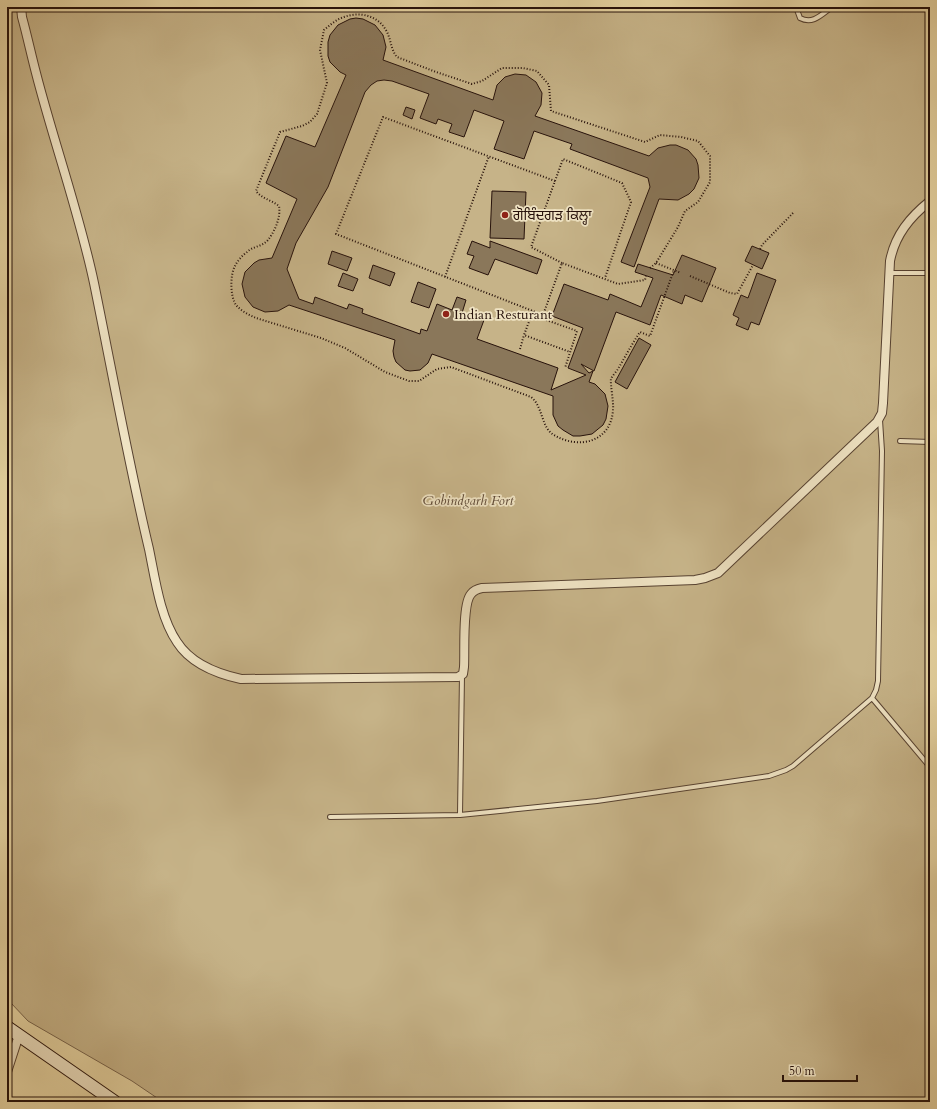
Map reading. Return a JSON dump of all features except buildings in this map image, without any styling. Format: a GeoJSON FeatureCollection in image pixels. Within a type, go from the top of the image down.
{"type":"FeatureCollection","features":[{"type":"Feature","properties":{"kind":"main road"},"geometry":{"type":"LineString","coordinates":[[7,1027],[115,1102]]}},
{"type":"Feature","properties":{"kind":"street"},"geometry":{"type":"LineString","coordinates":[[22,7],[22,17],[36,74],[72,196],[93,280],[162,607],[170,630],[177,643],[196,661],[209,669],[224,675],[241,679],[455,677],[462,675],[464,667],[466,603],[471,593],[475,590],[482,588],[687,580],[706,578],[722,569],[880,418],[883,402],[891,256],[895,242],[908,223],[930,200]]}},
{"type":"Feature","properties":{"kind":"street"},"geometry":{"type":"LineString","coordinates":[[7,1072],[19,1035]]}},
{"type":"Feature","properties":{"kind":"lane"},"geometry":{"type":"LineString","coordinates":[[796,7],[800,18],[809,21],[816,19],[832,7]]}},
{"type":"Feature","properties":{"kind":"lane"},"geometry":{"type":"LineString","coordinates":[[889,273],[930,273]]}},
{"type":"Feature","properties":{"kind":"lane"},"geometry":{"type":"LineString","coordinates":[[330,817],[460,815],[597,801],[769,776],[780,773],[793,766],[872,698],[876,690],[878,681],[882,451],[880,418]]}},
{"type":"Feature","properties":{"kind":"lane"},"geometry":{"type":"LineString","coordinates":[[900,442],[930,442]]}},
{"type":"Feature","properties":{"kind":"lane"},"geometry":{"type":"LineString","coordinates":[[460,815],[462,675]]}},
{"type":"Feature","properties":{"kind":"lane"},"geometry":{"type":"LineString","coordinates":[[872,698],[930,767]]}},
{"type":"Feature","properties":{"kind":"path"},"geometry":{"type":"LineString","coordinates":[[650,268],[656,263],[678,227],[685,211],[698,202],[710,182],[710,156],[698,141],[681,137],[660,135],[645,142],[551,111],[549,84],[536,71],[523,68],[502,68],[482,81],[472,84],[436,72],[397,57],[393,53],[388,33],[381,22],[372,16],[351,15],[343,17],[324,30],[320,50],[327,82],[321,101],[316,114],[310,122],[302,126],[280,132],[256,191],[260,196],[279,206],[280,213],[268,240],[247,251],[235,266],[231,293],[236,305],[246,314],[321,338],[345,348],[385,372],[409,381],[419,381],[437,369],[451,367],[531,397],[535,400],[545,424],[552,435],[566,441],[581,443],[595,439],[603,434],[609,427],[613,411],[611,380],[640,332],[650,336],[674,270]]}},
{"type":"Feature","properties":{"kind":"path"},"geometry":{"type":"LineString","coordinates":[[554,181],[383,117],[336,234],[543,315],[546,320],[577,331],[565,368]]}},
{"type":"Feature","properties":{"kind":"path"},"geometry":{"type":"LineString","coordinates":[[445,276],[489,156]]}},
{"type":"Feature","properties":{"kind":"path"},"geometry":{"type":"LineString","coordinates":[[604,279],[630,202],[622,183],[562,159],[531,247],[562,263],[604,279],[618,284],[645,280],[646,276]]}},
{"type":"Feature","properties":{"kind":"path"},"geometry":{"type":"LineString","coordinates":[[760,249],[772,234],[793,214]]}},
{"type":"Feature","properties":{"kind":"path"},"geometry":{"type":"LineString","coordinates":[[543,315],[562,263]]}},
{"type":"Feature","properties":{"kind":"path"},"geometry":{"type":"LineString","coordinates":[[656,263],[681,273]]}},
{"type":"Feature","properties":{"kind":"path"},"geometry":{"type":"LineString","coordinates":[[690,276],[730,293],[737,294],[753,265]]}},
{"type":"Feature","properties":{"kind":"path"},"geometry":{"type":"LineString","coordinates":[[520,349],[533,311]]}},
{"type":"Feature","properties":{"kind":"path"},"geometry":{"type":"LineString","coordinates":[[524,335],[570,352]]}},
{"type":"Feature","properties":{"kind":"green space","name":"Gobindgarh Fort"},"geometry":{"type":"Polygon","coordinates":[[[7,7],[930,7],[930,1102],[163,1102],[132,1081],[28,1021],[11,1003],[7,994],[7,7]]]}},
{"type":"Feature","properties":{"kind":"place","name":"ਗੋਬਿੰਦਗੜ ਕਿਲ੍ਹਾ"},"geometry":{"type":"Point","coordinates":[505,215]}},
{"type":"Feature","properties":{"kind":"place","name":"Indian Resturant"},"geometry":{"type":"Point","coordinates":[446,314]}}]}
